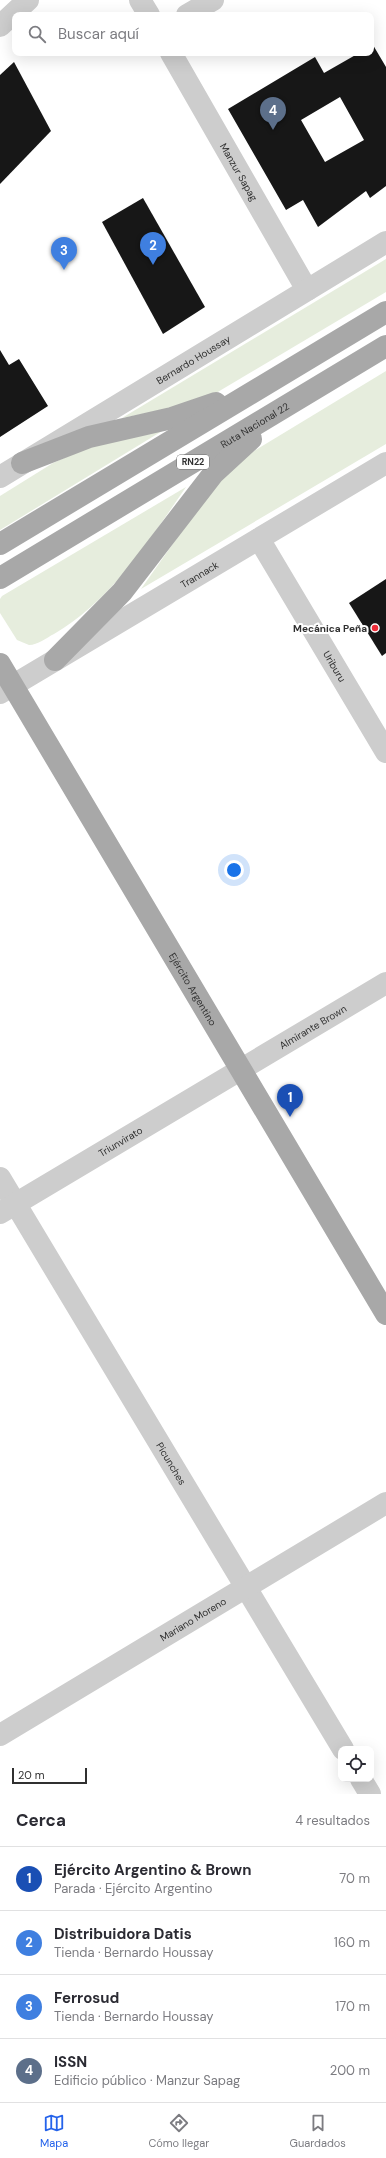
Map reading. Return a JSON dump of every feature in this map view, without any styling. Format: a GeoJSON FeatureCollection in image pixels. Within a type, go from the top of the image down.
{"type":"FeatureCollection","features":[{"type":"Feature","properties":{"kind":"main road","name":"RN22"},"geometry":{"type":"LineString","coordinates":[[0,544],[386,312]]}},
{"type":"Feature","properties":{"kind":"main road","name":"Ruta Nacional 22"},"geometry":{"type":"LineString","coordinates":[[0,578],[386,346]]}},
{"type":"Feature","properties":{"kind":"main road"},"geometry":{"type":"LineString","coordinates":[[22,463],[89,437],[172,418],[261,388]]}},
{"type":"Feature","properties":{"kind":"main road"},"geometry":{"type":"LineString","coordinates":[[55,660],[122,592],[213,474],[292,403]]}},
{"type":"Feature","properties":{"kind":"main road","name":"Ejército Argentino"},"geometry":{"type":"LineString","coordinates":[[0,664],[6,690],[241,1070],[386,1314]]}},
{"type":"Feature","properties":{"kind":"street"},"geometry":{"type":"LineString","coordinates":[[15,12],[28,0]]}},
{"type":"Feature","properties":{"kind":"street"},"geometry":{"type":"LineString","coordinates":[[140,0],[147,12]]}},
{"type":"Feature","properties":{"kind":"street"},"geometry":{"type":"LineString","coordinates":[[192,12],[214,0]]}},
{"type":"Feature","properties":{"kind":"street"},"geometry":{"type":"LineString","coordinates":[[0,26],[12,15]]}},
{"type":"Feature","properties":{"kind":"street","name":"Manzur Sapag"},"geometry":{"type":"LineString","coordinates":[[173,56],[307,290]]}},
{"type":"Feature","properties":{"kind":"street","name":"Bernardo Houssay"},"geometry":{"type":"LineString","coordinates":[[0,477],[386,242]]}},
{"type":"Feature","properties":{"kind":"street","name":"Trannack"},"geometry":{"type":"LineString","coordinates":[[6,690],[386,463]]}},
{"type":"Feature","properties":{"kind":"street","name":"Uriburu"},"geometry":{"type":"LineString","coordinates":[[259,538],[386,752]]}},
{"type":"Feature","properties":{"kind":"street","name":"Almirante Brown"},"geometry":{"type":"LineString","coordinates":[[241,1070],[386,984]]}},
{"type":"Feature","properties":{"kind":"street","name":"Triunvirato"},"geometry":{"type":"LineString","coordinates":[[8,1208],[241,1070]]}},
{"type":"Feature","properties":{"kind":"street","name":"Picunches"},"geometry":{"type":"LineString","coordinates":[[0,1178],[8,1208],[246,1588],[341,1746]]}},
{"type":"Feature","properties":{"kind":"street","name":"Mariano Moreno"},"geometry":{"type":"LineString","coordinates":[[0,1735],[386,1503]]}},
{"type":"Feature","properties":{"kind":"street"},"geometry":{"type":"LineString","coordinates":[[363,1782],[370,1794]]}},
{"type":"Feature","properties":{"kind":"green space"},"geometry":{"type":"Polygon","coordinates":[[[386,259],[386,292],[211,396],[173,408],[122,418],[386,259]]]}},
{"type":"Feature","properties":{"kind":"green space"},"geometry":{"type":"Polygon","coordinates":[[[386,371],[386,444],[141,589],[214,487],[249,454],[386,371]]]}},
{"type":"Feature","properties":{"kind":"green space"},"geometry":{"type":"Polygon","coordinates":[[[167,428],[0,530],[0,496],[53,463],[84,449],[167,428]]]}},
{"type":"Feature","properties":{"kind":"green space"},"geometry":{"type":"Polygon","coordinates":[[[186,487],[143,549],[128,568],[94,604],[75,620],[39,643],[29,645],[17,640],[0,613],[0,599],[2,596],[186,487]]]}},
{"type":"Feature","properties":{"kind":"building"},"geometry":{"type":"Polygon","coordinates":[[[374,47],[386,67],[386,186],[370,198],[366,191],[318,227],[303,200],[286,210],[228,109],[315,57],[324,73],[354,56],[374,56],[374,47]],[[340,97],[301,120],[325,162],[364,140],[340,97]]]}},
{"type":"Feature","properties":{"kind":"building"},"geometry":{"type":"Polygon","coordinates":[[[14,62],[51,131],[0,184],[0,75],[14,62]]]}},
{"type":"Feature","properties":{"kind":"building"},"geometry":{"type":"Polygon","coordinates":[[[143,198],[205,307],[163,334],[102,222],[143,198]]]}},
{"type":"Feature","properties":{"kind":"building"},"geometry":{"type":"Polygon","coordinates":[[[0,350],[9,365],[19,359],[48,406],[0,437],[0,350]]]}},
{"type":"Feature","properties":{"kind":"building","name":"Mecánica Peña"},"geometry":{"type":"Polygon","coordinates":[[[386,579],[386,653],[382,656],[349,603],[386,579]]]}},
{"type":"Feature","properties":{"kind":"place","name":"ISSN"},"geometry":{"type":"Point","coordinates":[273,130]}},
{"type":"Feature","properties":{"kind":"place","name":"Distribuidora Datis"},"geometry":{"type":"Point","coordinates":[153,265]}},
{"type":"Feature","properties":{"kind":"place","name":"Ferrosud"},"geometry":{"type":"Point","coordinates":[64,270]}},
{"type":"Feature","properties":{"kind":"place","name":"Mecánica Peña"},"geometry":{"type":"Point","coordinates":[375,628]}},
{"type":"Feature","properties":{"kind":"place","name":"Ejército Argentino & Brown"},"geometry":{"type":"Point","coordinates":[290,1117]}}]}
